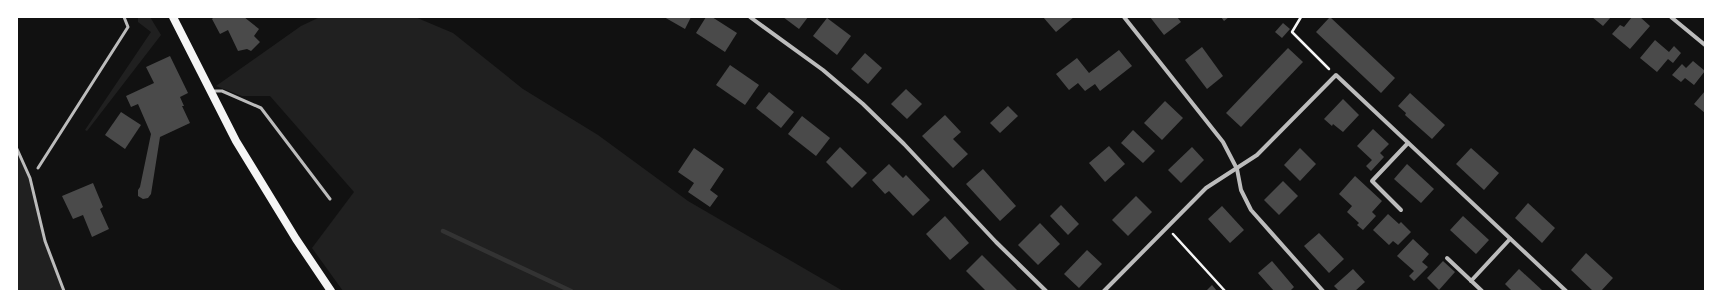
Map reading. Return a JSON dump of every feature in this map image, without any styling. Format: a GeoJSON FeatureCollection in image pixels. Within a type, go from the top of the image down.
{"type":"FeatureCollection","features":[{"type":"Feature","properties":{"kind":"main road"},"geometry":{"type":"LineString","coordinates":[[173,17],[236,141],[263,187],[331,291]]}},
{"type":"Feature","properties":{"kind":"street"},"geometry":{"type":"LineString","coordinates":[[750,17],[823,70],[863,104],[904,144],[996,242],[1046,291]]}},
{"type":"Feature","properties":{"kind":"street"},"geometry":{"type":"LineString","coordinates":[[1124,17],[1223,142],[1237,169],[1241,190],[1251,210],[1323,291]]}},
{"type":"Feature","properties":{"kind":"street"},"geometry":{"type":"LineString","coordinates":[[1671,17],[1705,45]]}},
{"type":"Feature","properties":{"kind":"street"},"geometry":{"type":"LineString","coordinates":[[1104,291],[1206,188],[1257,155],[1336,75],[1566,291]]}},
{"type":"Feature","properties":{"kind":"street"},"geometry":{"type":"LineString","coordinates":[[1401,210],[1372,180],[1408,143]]}},
{"type":"Feature","properties":{"kind":"street"},"geometry":{"type":"LineString","coordinates":[[1471,281],[1510,239]]}},
{"type":"Feature","properties":{"kind":"street"},"geometry":{"type":"LineString","coordinates":[[1447,258],[1482,291]]}},
{"type":"Feature","properties":{"kind":"lane"},"geometry":{"type":"LineString","coordinates":[[38,168],[128,27],[124,17]]}},
{"type":"Feature","properties":{"kind":"lane"},"geometry":{"type":"LineString","coordinates":[[210,91],[222,91],[261,108],[330,199]]}},
{"type":"Feature","properties":{"kind":"lane"},"geometry":{"type":"LineString","coordinates":[[17,149],[25,163],[30,178],[45,241],[64,291]]}},
{"type":"Feature","properties":{"kind":"path"},"geometry":{"type":"LineString","coordinates":[[1301,17],[1292,32],[1336,75]]}},
{"type":"Feature","properties":{"kind":"path"},"geometry":{"type":"LineString","coordinates":[[1168,227],[1226,291]]}},
{"type":"Feature","properties":{"kind":"shaded area"},"geometry":{"type":"Polygon","coordinates":[[[138,17],[150,17],[161,35],[87,131],[85,130],[151,32],[138,22],[138,17]]]}},
{"type":"Feature","properties":{"kind":"shaded area"},"geometry":{"type":"Polygon","coordinates":[[[320,17],[415,17],[453,33],[523,89],[598,135],[688,201],[843,291],[343,291],[312,248],[354,192],[270,96],[242,96],[216,86],[301,26],[320,17]]]}},
{"type":"Feature","properties":{"kind":"shaded area"},"geometry":{"type":"Polygon","coordinates":[[[17,149],[30,178],[45,241],[64,291],[17,291],[17,149]]]}},
{"type":"Feature","properties":{"kind":"building"},"geometry":{"type":"Polygon","coordinates":[[[214,17],[244,17],[259,29],[254,36],[260,42],[251,51],[247,49],[238,51],[228,30],[220,34],[212,19],[214,17]]]}},
{"type":"Feature","properties":{"kind":"building"},"geometry":{"type":"Polygon","coordinates":[[[664,17],[691,17],[685,29],[664,17]]]}},
{"type":"Feature","properties":{"kind":"building"},"geometry":{"type":"Polygon","coordinates":[[[706,17],[712,17],[737,33],[725,52],[696,33],[706,17]]]}},
{"type":"Feature","properties":{"kind":"building"},"geometry":{"type":"Polygon","coordinates":[[[783,17],[808,17],[799,29],[783,17]]]}},
{"type":"Feature","properties":{"kind":"building"},"geometry":{"type":"Polygon","coordinates":[[[1043,17],[1074,17],[1056,32],[1043,17]]]}},
{"type":"Feature","properties":{"kind":"building"},"geometry":{"type":"Polygon","coordinates":[[[1150,17],[1177,17],[1181,22],[1164,35],[1150,17]]]}},
{"type":"Feature","properties":{"kind":"building"},"geometry":{"type":"Polygon","coordinates":[[[1221,17],[1229,17],[1224,21],[1221,17]]]}},
{"type":"Feature","properties":{"kind":"building"},"geometry":{"type":"Polygon","coordinates":[[[1330,17],[1395,78],[1381,93],[1316,32],[1330,17]]]}},
{"type":"Feature","properties":{"kind":"building"},"geometry":{"type":"Polygon","coordinates":[[[1592,17],[1611,17],[1603,26],[1592,17]]]}},
{"type":"Feature","properties":{"kind":"building"},"geometry":{"type":"Polygon","coordinates":[[[1632,17],[1640,17],[1650,26],[1630,49],[1612,34],[1620,25],[1624,27],[1632,17]]]}},
{"type":"Feature","properties":{"kind":"building"},"geometry":{"type":"Polygon","coordinates":[[[827,18],[851,36],[837,55],[813,36],[827,18]]]}},
{"type":"Feature","properties":{"kind":"building"},"geometry":{"type":"Polygon","coordinates":[[[1283,23],[1290,29],[1282,38],[1275,32],[1283,23]]]}},
{"type":"Feature","properties":{"kind":"building"},"geometry":{"type":"Polygon","coordinates":[[[1655,40],[1669,52],[1674,46],[1681,53],[1673,63],[1668,59],[1657,72],[1640,58],[1655,40]]]}},
{"type":"Feature","properties":{"kind":"building"},"geometry":{"type":"Polygon","coordinates":[[[1202,47],[1223,76],[1207,89],[1185,60],[1202,47]]]}},
{"type":"Feature","properties":{"kind":"building"},"geometry":{"type":"Polygon","coordinates":[[[1288,48],[1303,62],[1241,127],[1226,113],[1288,48]]]}},
{"type":"Feature","properties":{"kind":"building"},"geometry":{"type":"Polygon","coordinates":[[[1119,50],[1132,66],[1100,91],[1095,84],[1085,91],[1078,83],[1069,90],[1056,74],[1077,58],[1089,73],[1119,50]]]}},
{"type":"Feature","properties":{"kind":"building"},"geometry":{"type":"Polygon","coordinates":[[[865,53],[882,68],[868,84],[851,69],[865,53]]]}},
{"type":"Feature","properties":{"kind":"building"},"geometry":{"type":"Polygon","coordinates":[[[170,56],[188,93],[180,97],[184,106],[182,106],[190,123],[160,137],[151,194],[148,198],[143,199],[138,196],[138,190],[140,187],[151,134],[138,104],[131,107],[126,96],[154,83],[146,67],[170,56]]]}},
{"type":"Feature","properties":{"kind":"building"},"geometry":{"type":"Polygon","coordinates":[[[1693,61],[1705,71],[1694,85],[1685,78],[1681,82],[1672,75],[1682,64],[1686,68],[1693,61]]]}},
{"type":"Feature","properties":{"kind":"building"},"geometry":{"type":"Polygon","coordinates":[[[730,65],[759,85],[745,105],[716,85],[730,65]]]}},
{"type":"Feature","properties":{"kind":"building"},"geometry":{"type":"Polygon","coordinates":[[[906,89],[922,104],[907,119],[891,104],[906,89]]]}},
{"type":"Feature","properties":{"kind":"building"},"geometry":{"type":"Polygon","coordinates":[[[1705,91],[1705,113],[1694,104],[1705,91]]]}},
{"type":"Feature","properties":{"kind":"building"},"geometry":{"type":"Polygon","coordinates":[[[769,92],[794,112],[781,128],[756,108],[769,92]]]}},
{"type":"Feature","properties":{"kind":"building"},"geometry":{"type":"Polygon","coordinates":[[[1410,93],[1445,125],[1432,139],[1405,115],[1406,113],[1398,106],[1410,93]]]}},
{"type":"Feature","properties":{"kind":"building"},"geometry":{"type":"Polygon","coordinates":[[[1343,99],[1359,115],[1343,132],[1333,124],[1332,126],[1324,119],[1343,99]]]}},
{"type":"Feature","properties":{"kind":"building"},"geometry":{"type":"Polygon","coordinates":[[[1165,101],[1183,118],[1162,140],[1144,123],[1165,101]]]}},
{"type":"Feature","properties":{"kind":"building"},"geometry":{"type":"Polygon","coordinates":[[[1008,106],[1018,116],[1000,133],[990,123],[1008,106]]]}},
{"type":"Feature","properties":{"kind":"building"},"geometry":{"type":"Polygon","coordinates":[[[121,112],[141,125],[125,149],[105,135],[121,112]]]}},
{"type":"Feature","properties":{"kind":"building"},"geometry":{"type":"Polygon","coordinates":[[[945,115],[961,132],[953,139],[968,154],[953,168],[922,136],[945,115]]]}},
{"type":"Feature","properties":{"kind":"building"},"geometry":{"type":"Polygon","coordinates":[[[802,116],[830,138],[816,156],[788,134],[802,116]]]}},
{"type":"Feature","properties":{"kind":"building"},"geometry":{"type":"Polygon","coordinates":[[[1373,129],[1389,144],[1380,153],[1384,157],[1371,171],[1366,166],[1372,160],[1357,146],[1373,129]]]}},
{"type":"Feature","properties":{"kind":"building"},"geometry":{"type":"Polygon","coordinates":[[[1133,130],[1155,151],[1143,163],[1121,143],[1133,130]]]}},
{"type":"Feature","properties":{"kind":"building"},"geometry":{"type":"Polygon","coordinates":[[[1109,146],[1125,164],[1105,182],[1089,163],[1109,146]]]}},
{"type":"Feature","properties":{"kind":"building"},"geometry":{"type":"Polygon","coordinates":[[[840,147],[867,173],[852,188],[826,162],[840,147]]]}},
{"type":"Feature","properties":{"kind":"building"},"geometry":{"type":"Polygon","coordinates":[[[1192,147],[1204,160],[1181,183],[1168,170],[1192,147]]]}},
{"type":"Feature","properties":{"kind":"building"},"geometry":{"type":"Polygon","coordinates":[[[694,148],[724,169],[710,190],[718,196],[710,207],[688,192],[694,183],[678,172],[694,148]]]}},
{"type":"Feature","properties":{"kind":"building"},"geometry":{"type":"Polygon","coordinates":[[[1300,148],[1316,164],[1300,181],[1284,165],[1300,148]]]}},
{"type":"Feature","properties":{"kind":"building"},"geometry":{"type":"Polygon","coordinates":[[[1471,148],[1499,173],[1484,190],[1456,164],[1471,148]]]}},
{"type":"Feature","properties":{"kind":"building"},"geometry":{"type":"Polygon","coordinates":[[[889,164],[903,178],[906,175],[930,200],[913,216],[889,191],[885,194],[872,180],[889,164]]]}},
{"type":"Feature","properties":{"kind":"building"},"geometry":{"type":"Polygon","coordinates":[[[1407,164],[1434,189],[1421,203],[1394,179],[1407,164]]]}},
{"type":"Feature","properties":{"kind":"building"},"geometry":{"type":"Polygon","coordinates":[[[983,169],[1016,206],[1000,221],[966,184],[983,169]]]}},
{"type":"Feature","properties":{"kind":"building"},"geometry":{"type":"Polygon","coordinates":[[[1355,176],[1382,201],[1372,212],[1376,216],[1363,230],[1357,225],[1359,223],[1347,212],[1352,206],[1339,194],[1355,176]]]}},
{"type":"Feature","properties":{"kind":"building"},"geometry":{"type":"Polygon","coordinates":[[[1283,181],[1298,196],[1279,215],[1264,200],[1283,181]]]}},
{"type":"Feature","properties":{"kind":"building"},"geometry":{"type":"Polygon","coordinates":[[[93,183],[103,207],[100,209],[109,229],[92,237],[83,215],[73,219],[62,196],[93,183]]]}},
{"type":"Feature","properties":{"kind":"building"},"geometry":{"type":"Polygon","coordinates":[[[1136,196],[1152,212],[1128,236],[1112,220],[1136,196]]]}},
{"type":"Feature","properties":{"kind":"building"},"geometry":{"type":"Polygon","coordinates":[[[1528,203],[1555,228],[1542,243],[1515,218],[1528,203]]]}},
{"type":"Feature","properties":{"kind":"building"},"geometry":{"type":"Polygon","coordinates":[[[1061,205],[1079,224],[1068,235],[1050,216],[1061,205]]]}},
{"type":"Feature","properties":{"kind":"building"},"geometry":{"type":"Polygon","coordinates":[[[1222,206],[1244,230],[1230,243],[1208,219],[1222,206]]]}},
{"type":"Feature","properties":{"kind":"building"},"geometry":{"type":"Polygon","coordinates":[[[1388,214],[1399,224],[1401,222],[1411,232],[1398,245],[1393,241],[1389,245],[1373,230],[1388,214]]]}},
{"type":"Feature","properties":{"kind":"building"},"geometry":{"type":"Polygon","coordinates":[[[945,216],[969,243],[950,260],[926,234],[945,216]]]}},
{"type":"Feature","properties":{"kind":"building"},"geometry":{"type":"Polygon","coordinates":[[[1463,216],[1489,240],[1476,254],[1450,230],[1463,216]]]}},
{"type":"Feature","properties":{"kind":"building"},"geometry":{"type":"Polygon","coordinates":[[[1040,223],[1060,244],[1038,265],[1018,245],[1040,223]]]}},
{"type":"Feature","properties":{"kind":"building"},"geometry":{"type":"Polygon","coordinates":[[[1319,233],[1344,259],[1329,273],[1304,246],[1319,233]]]}},
{"type":"Feature","properties":{"kind":"building"},"geometry":{"type":"Polygon","coordinates":[[[1413,239],[1429,254],[1422,262],[1428,267],[1414,281],[1409,276],[1414,271],[1397,256],[1413,239]]]}},
{"type":"Feature","properties":{"kind":"building"},"geometry":{"type":"Polygon","coordinates":[[[1087,250],[1102,264],[1079,288],[1064,274],[1087,250]]]}},
{"type":"Feature","properties":{"kind":"building"},"geometry":{"type":"Polygon","coordinates":[[[1586,253],[1613,278],[1601,291],[1593,291],[1571,270],[1586,253]]]}},
{"type":"Feature","properties":{"kind":"building"},"geometry":{"type":"Polygon","coordinates":[[[982,255],[1018,291],[985,290],[966,271],[982,255]]]}},
{"type":"Feature","properties":{"kind":"building"},"geometry":{"type":"Polygon","coordinates":[[[1272,261],[1294,287],[1290,291],[1274,291],[1258,273],[1272,261]]]}},
{"type":"Feature","properties":{"kind":"building"},"geometry":{"type":"Polygon","coordinates":[[[1443,261],[1455,272],[1439,290],[1427,278],[1443,261]]]}},
{"type":"Feature","properties":{"kind":"building"},"geometry":{"type":"Polygon","coordinates":[[[1353,269],[1365,282],[1355,291],[1339,291],[1334,286],[1353,269]]]}},
{"type":"Feature","properties":{"kind":"building"},"geometry":{"type":"Polygon","coordinates":[[[1519,269],[1543,291],[1512,291],[1505,284],[1519,269]]]}},
{"type":"Feature","properties":{"kind":"building"},"geometry":{"type":"Polygon","coordinates":[[[1212,285],[1217,291],[1206,291],[1212,285]]]}},
{"type":"Feature","properties":{"kind":"waterway"},"geometry":{"type":"LineString","coordinates":[[443,231],[571,291]]}}]}
